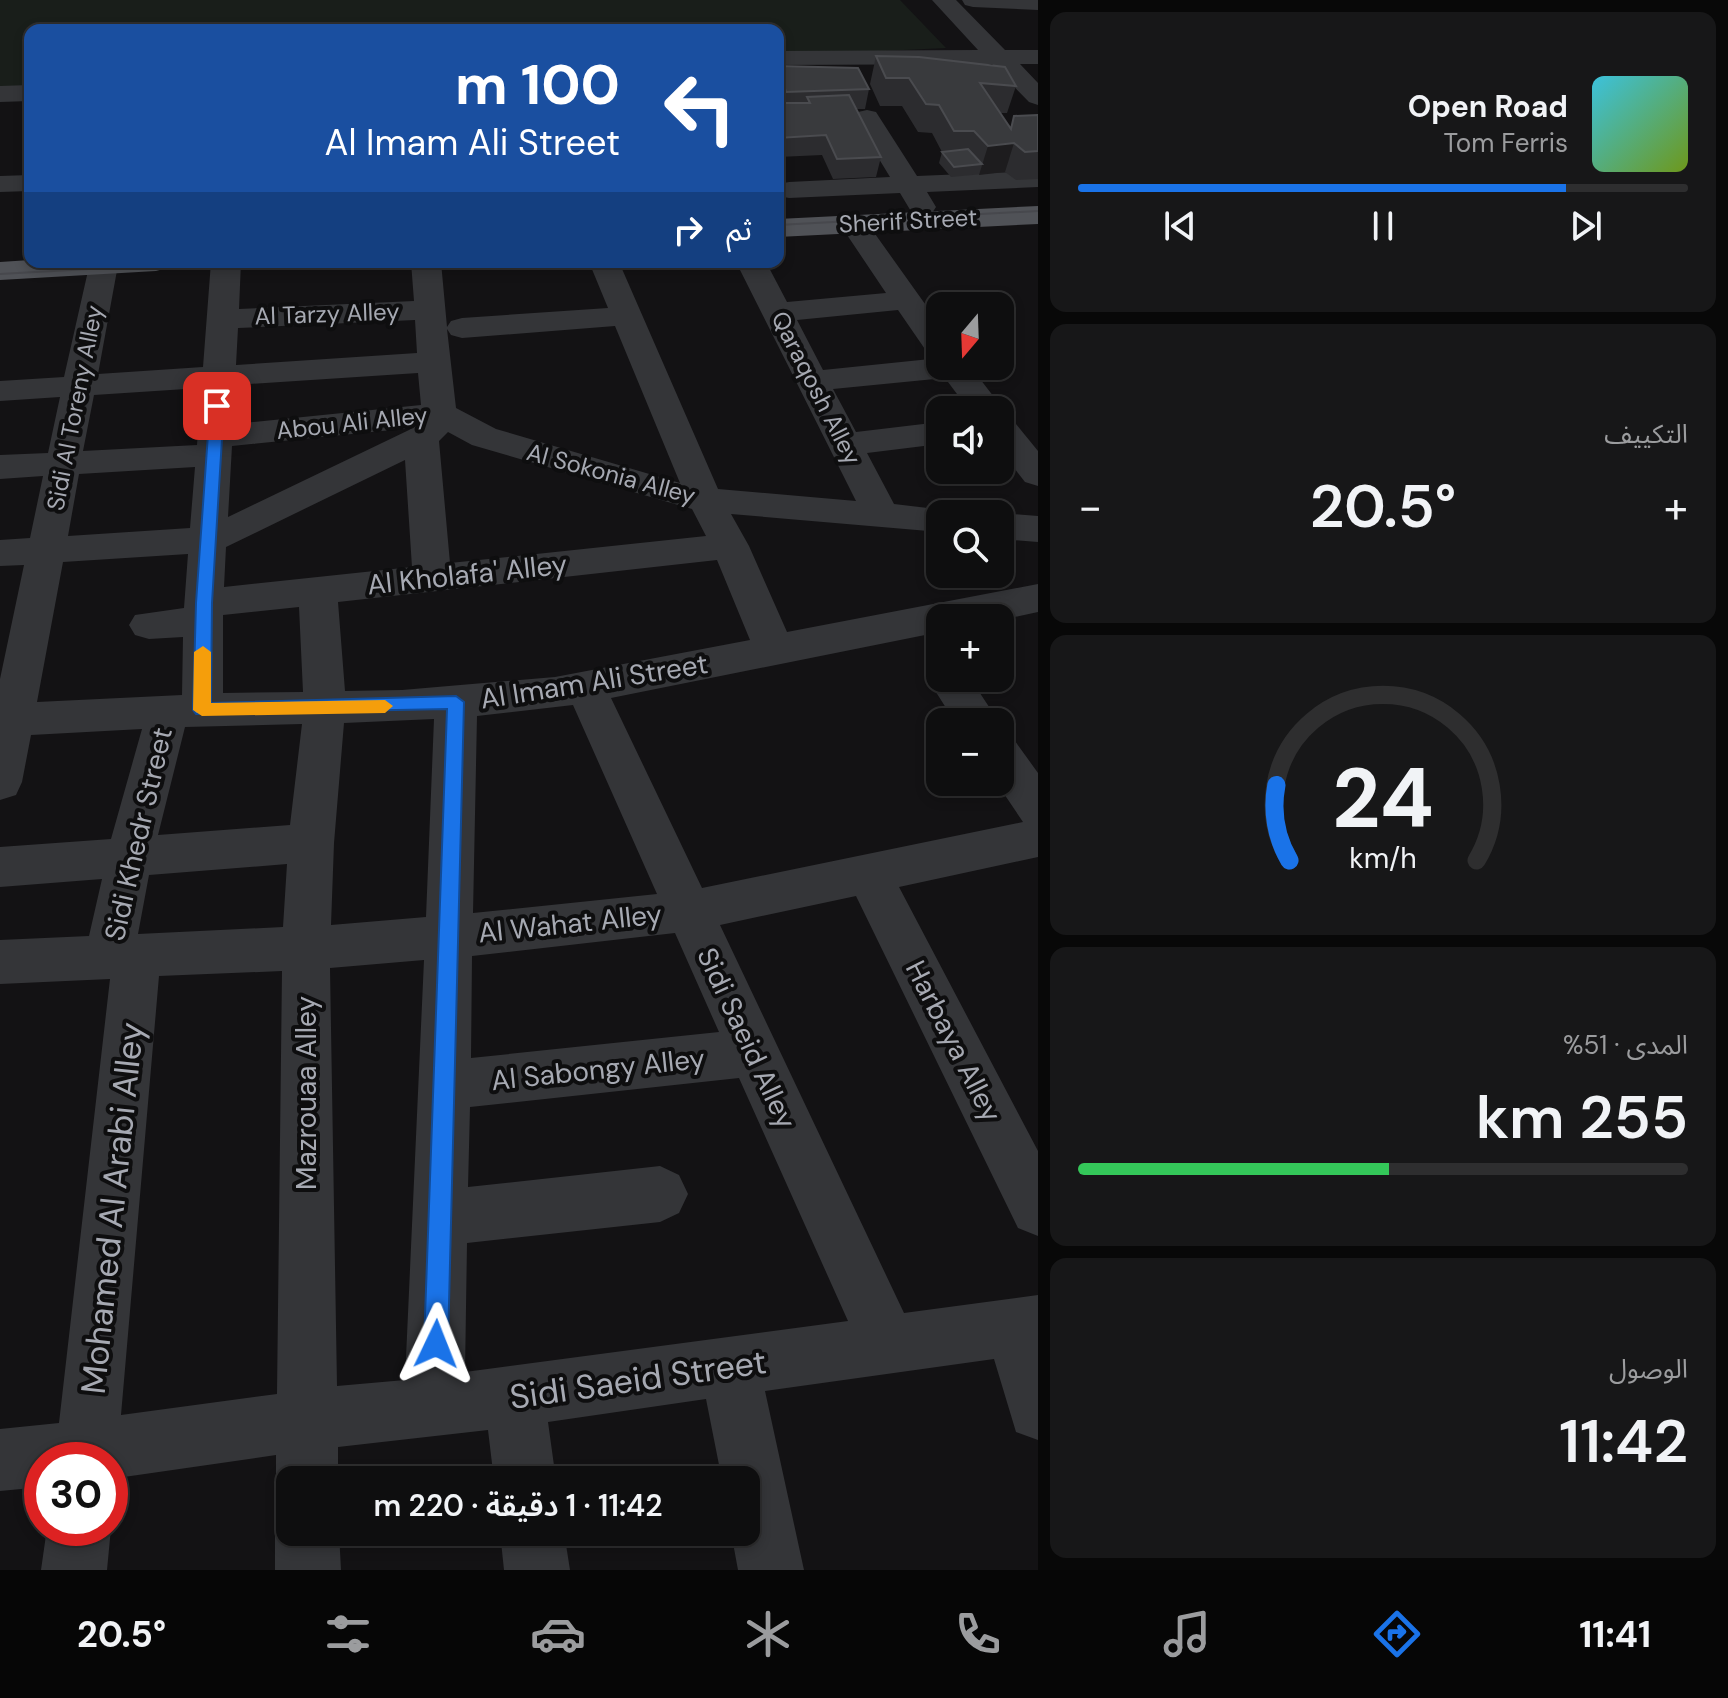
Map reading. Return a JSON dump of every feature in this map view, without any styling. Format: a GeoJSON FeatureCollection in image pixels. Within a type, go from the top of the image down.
{"type":"FeatureCollection","features":[{"type":"Feature","properties":{"kind":"main road","name":"Sherif Street"},"geometry":{"type":"LineString","coordinates":[[784,228],[1038,215]]}},
{"type":"Feature","properties":{"kind":"main road"},"geometry":{"type":"LineString","coordinates":[[0,271],[26,268]]}},
{"type":"Feature","properties":{"kind":"street"},"geometry":{"type":"LineString","coordinates":[[943,0],[1038,97]]}},
{"type":"Feature","properties":{"kind":"street"},"geometry":{"type":"LineString","coordinates":[[973,0],[1038,3]]}},
{"type":"Feature","properties":{"kind":"street"},"geometry":{"type":"LineString","coordinates":[[784,58],[1038,57]]}},
{"type":"Feature","properties":{"kind":"street"},"geometry":{"type":"LineString","coordinates":[[0,94],[24,93]]}},
{"type":"Feature","properties":{"kind":"street"},"geometry":{"type":"LineString","coordinates":[[867,118],[929,219]]}},
{"type":"Feature","properties":{"kind":"street"},"geometry":{"type":"LineString","coordinates":[[789,190],[1038,179]]}},
{"type":"Feature","properties":{"kind":"street"},"geometry":{"type":"LineString","coordinates":[[0,184],[24,183]]}},
{"type":"Feature","properties":{"kind":"street"},"geometry":{"type":"LineString","coordinates":[[853,223],[926,328]]}},
{"type":"Feature","properties":{"kind":"street","name":"Sidi Al Toreny Alley"},"geometry":{"type":"LineString","coordinates":[[0,782],[7,720],[81,385],[102,268]]}},
{"type":"Feature","properties":{"kind":"street","name":"Sidi Khedr Street"},"geometry":{"type":"LineString","coordinates":[[123,955],[129,858],[185,710],[204,612],[226,268]]}},
{"type":"Feature","properties":{"kind":"street"},"geometry":{"type":"LineString","coordinates":[[427,268],[437,401],[431,426],[432,578]]}},
{"type":"Feature","properties":{"kind":"street"},"geometry":{"type":"LineString","coordinates":[[607,268],[705,500],[730,546],[775,651]]}},
{"type":"Feature","properties":{"kind":"street","name":"Qaraqosh Alley"},"geometry":{"type":"LineString","coordinates":[[754,268],[882,515]]}},
{"type":"Feature","properties":{"kind":"street"},"geometry":{"type":"LineString","coordinates":[[777,312],[907,300]]}},
{"type":"Feature","properties":{"kind":"street","name":"Al Tarzy Alley"},"geometry":{"type":"LineString","coordinates":[[223,319],[431,310]]}},
{"type":"Feature","properties":{"kind":"street"},"geometry":{"type":"LineString","coordinates":[[462,328],[627,316]]}},
{"type":"Feature","properties":{"kind":"street"},"geometry":{"type":"LineString","coordinates":[[0,391],[434,362]]}},
{"type":"Feature","properties":{"kind":"street"},"geometry":{"type":"LineString","coordinates":[[813,381],[926,369]]}},
{"type":"Feature","properties":{"kind":"street"},"geometry":{"type":"LineString","coordinates":[[964,380],[976,396]]}},
{"type":"Feature","properties":{"kind":"street"},"geometry":{"type":"LineString","coordinates":[[0,553],[208,540],[267,515],[431,426]]}},
{"type":"Feature","properties":{"kind":"street","name":"Al Sokonia Alley"},"geometry":{"type":"LineString","coordinates":[[431,426],[484,437],[629,483],[705,500],[926,519]]}},
{"type":"Feature","properties":{"kind":"street","name":"Abou Ali Alley"},"geometry":{"type":"LineString","coordinates":[[0,467],[431,426]]}},
{"type":"Feature","properties":{"kind":"street"},"geometry":{"type":"LineString","coordinates":[[846,444],[926,435]]}},
{"type":"Feature","properties":{"kind":"street"},"geometry":{"type":"LineString","coordinates":[[1014,527],[1038,529]]}},
{"type":"Feature","properties":{"kind":"street","name":"Al Kholafa' Alley"},"geometry":{"type":"LineString","coordinates":[[149,625],[318,591],[730,546]]}},
{"type":"Feature","properties":{"kind":"street","name":"Mazrouaa Alley"},"geometry":{"type":"LineString","coordinates":[[307,1466],[306,948],[311,843],[325,707],[318,591]]}},
{"type":"Feature","properties":{"kind":"street","name":"Al Imam Ali Street"},"geometry":{"type":"LineString","coordinates":[[7,720],[185,710],[456,702],[586,688],[1038,598]]}},
{"type":"Feature","properties":{"kind":"street"},"geometry":{"type":"LineString","coordinates":[[911,623],[926,645]]}},
{"type":"Feature","properties":{"kind":"street","name":"Sidi Saeid Alley"},"geometry":{"type":"LineString","coordinates":[[586,688],[888,1343]]}},
{"type":"Feature","properties":{"kind":"street"},"geometry":{"type":"LineString","coordinates":[[434,1407],[456,702]]}},
{"type":"Feature","properties":{"kind":"street"},"geometry":{"type":"LineString","coordinates":[[1014,774],[1038,809]]}},
{"type":"Feature","properties":{"kind":"street","name":"Al Wahat Alley"},"geometry":{"type":"LineString","coordinates":[[0,962],[306,948],[542,929],[688,911],[1038,838]]}},
{"type":"Feature","properties":{"kind":"street"},"geometry":{"type":"LineString","coordinates":[[0,867],[311,843]]}},
{"type":"Feature","properties":{"kind":"street","name":"Harbaya Alley"},"geometry":{"type":"LineString","coordinates":[[869,874],[1038,1208]]}},
{"type":"Feature","properties":{"kind":"street","name":"Mohamed Al Arabi Alley"},"geometry":{"type":"LineString","coordinates":[[88,1442],[123,955]]}},
{"type":"Feature","properties":{"kind":"street","name":"Al Sabongy Alley"},"geometry":{"type":"LineString","coordinates":[[444,1085],[752,1052]]}},
{"type":"Feature","properties":{"kind":"street"},"geometry":{"type":"LineString","coordinates":[[440,1218],[660,1194]]}},
{"type":"Feature","properties":{"kind":"street"},"geometry":{"type":"LineString","coordinates":[[1026,1326],[1038,1410]]}},
{"type":"Feature","properties":{"kind":"street","name":"Sidi Saeid Street"},"geometry":{"type":"LineString","coordinates":[[128,1449],[306,1420],[434,1407],[1026,1326]]}},
{"type":"Feature","properties":{"kind":"street"},"geometry":{"type":"LineString","coordinates":[[730,1366],[771,1570]]}},
{"type":"Feature","properties":{"kind":"street"},"geometry":{"type":"LineString","coordinates":[[514,1396],[523,1466]]}},
{"type":"Feature","properties":{"kind":"street","name":"Sidi Saeid Street"},"geometry":{"type":"LineString","coordinates":[[0,1460],[24,1459]]}},
{"type":"Feature","properties":{"kind":"street"},"geometry":{"type":"LineString","coordinates":[[74,1570],[77,1546]]}},
{"type":"Feature","properties":{"kind":"street"},"geometry":{"type":"LineString","coordinates":[[307,1546],[308,1570]]}},
{"type":"Feature","properties":{"kind":"street"},"geometry":{"type":"LineString","coordinates":[[534,1546],[537,1570]]}},
{"type":"Feature","properties":{"kind":"shaded area"},"geometry":{"type":"Polygon","coordinates":[[[0,0],[900,0],[946,48],[784,56],[784,24],[24,24],[24,90],[0,91],[0,0]]]}},
{"type":"Feature","properties":{"kind":"building"},"geometry":{"type":"Polygon","coordinates":[[[876,56],[919,57],[1005,67],[1016,86],[980,83],[1011,129],[1014,116],[1038,115],[1038,151],[1025,152],[1014,143],[988,146],[974,131],[954,131],[939,105],[926,104],[909,78],[886,78],[876,56]]]}},
{"type":"Feature","properties":{"kind":"building"},"geometry":{"type":"Polygon","coordinates":[[[784,66],[858,68],[869,89],[786,92],[784,66]]]}},
{"type":"Feature","properties":{"kind":"building"},"geometry":{"type":"Polygon","coordinates":[[[849,95],[881,157],[837,159],[826,135],[784,138],[784,103],[810,103],[807,97],[849,95]]]}},
{"type":"Feature","properties":{"kind":"building"},"geometry":{"type":"Polygon","coordinates":[[[968,149],[982,164],[954,167],[942,152],[968,149]]]}},
{"type":"Feature","properties":{"kind":"tram line"},"geometry":{"type":"LineString","coordinates":[[784,225],[1038,211]]}},
{"type":"Feature","properties":{"kind":"tram line"},"geometry":{"type":"LineString","coordinates":[[0,274],[106,268]]}},
{"type":"Feature","properties":{"kind":"slow traffic"},"geometry":{"type":"LineString","coordinates":[[203,652],[202,710],[385,706]]}},
{"type":"Feature","properties":{"kind":"route"},"geometry":{"type":"LineString","coordinates":[[217,406],[204,603],[202,710],[456,702],[436,1344]]}}]}
